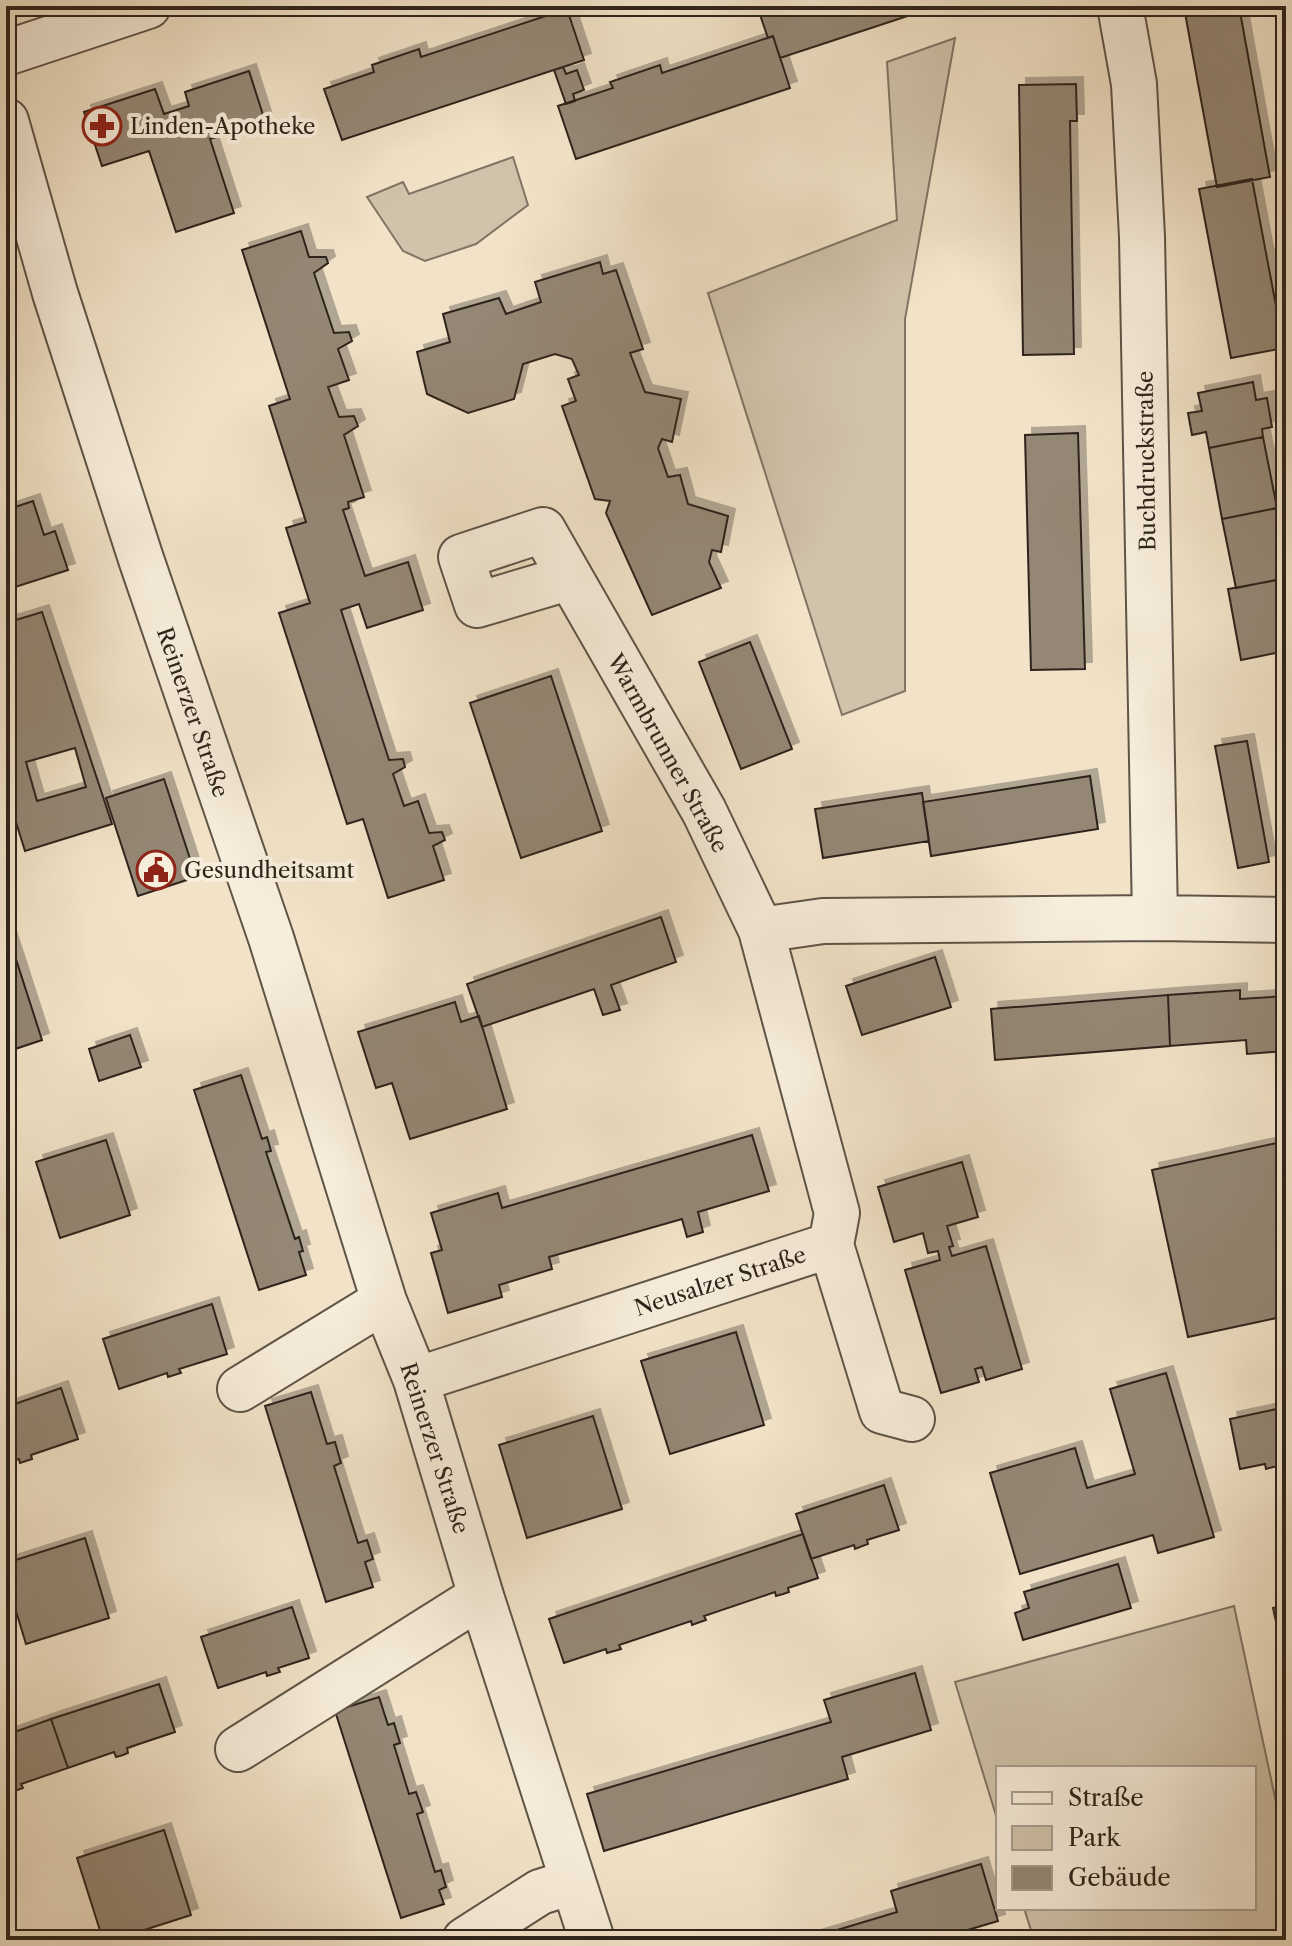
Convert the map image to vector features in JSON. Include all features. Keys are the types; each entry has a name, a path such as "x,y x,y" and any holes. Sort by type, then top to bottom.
{"street":[{"path":"6,53 148,6"},
{"name":"Buchdruckstraße","path":"1120,6 1134,84 1142,237 1155,918"},
{"name":"Reinerzer Straße","path":"6,121 55,293 141,559 271,938 384,1301 416,1380 481,1596 592,1940"},
{"name":"Warmbrunner Straße","path":"568,578 704,811 761,930 837,1213 831,1245"},
{"path":"761,930 823,921 1286,920"},
{"name":"Neusalzer Straße","path":"416,1380 831,1245 882,1411 912,1419"},
{"path":"240,1389 384,1301"},
{"path":"238,1749 481,1596"},
{"path":"465,1940 540,1892 572,1882"}],"green space":[{"path":"955,38 905,319 905,691 842,715 708,293 897,220 887,62"},
{"path":"513,157 528,205 476,244 425,261 403,251 367,197 403,182 409,194"},
{"path":"1234,1606 1286,1849 1286,1940 1034,1940 1025,1910 1256,1910 1256,1766 996,1766 996,1815 955,1682"}],"building":[{"path":"757,6 938,6 780,58 773,36 768,38"},
{"path":"1239,6 1270,177 1217,187 1185,13"},
{"path":"567,9 584,60 342,140 324,89 374,72 372,65 419,49 421,57"},
{"path":"773,36 790,88 576,159 558,106 613,88 610,82 660,65 662,73"},
{"path":"563,67 566,74 577,70 584,90 573,94 575,101 566,104 554,70"},
{"path":"249,71 265,121 210,139 234,213 176,232 149,151 102,166 84,112 155,89 164,114 189,106 185,92"},
{"path":"1076,84 1077,121 1070,121 1074,354 1023,355 1019,85"},
{"path":"1252,179 1284,348 1231,358 1199,189"},
{"path":"301,231 309,257 326,257 328,263 314,273 334,333 349,332 352,341 338,349 349,380 328,387 339,417 354,416 358,426 344,435 364,497 348,502 349,508 343,510 365,576 408,562 423,610 367,628 359,604 341,610 389,760 403,759 405,767 393,774 404,806 418,801 429,833 442,832 445,840 433,846 444,880 388,898 363,819 347,824 279,613 310,603 286,528 306,522 269,406 290,399 242,250"},
{"path":"600,262 603,274 616,270 643,349 630,353 645,392 681,399 672,442 662,439 658,448 668,477 680,475 688,504 728,516 721,552 712,550 709,562 721,588 652,615 606,513 610,501 595,499 562,406 576,401 568,379 579,375 572,359 555,354 523,364 514,399 468,413 427,394 417,352 450,342 443,314 499,298 506,314 541,302 535,282"},
{"path":"1253,382 1256,400 1267,398 1272,427 1262,429 1263,437 1209,448 1206,432 1192,435 1188,413 1202,411 1198,393"},
{"path":"1078,433 1085,669 1031,670 1025,435"},
{"path":"1263,437 1277,508 1222,519 1209,448"},
{"path":"33,501 44,535 55,531 68,570 6,590 6,510"},
{"path":"1277,508 1286,556 1286,578 1236,588 1222,519"},
{"path":"1283,579 1286,651 1241,660 1228,589"},
{"path":"42,612 112,824 25,851 6,790 6,623","holes":["75,748 86,787 37,801 26,762"]},
{"path":"750,642 792,749 741,769 699,662"},
{"path":"551,676 602,831 521,858 470,703"},
{"path":"1247,741 1269,862 1238,868 1215,746"},
{"path":"1090,776 1098,829 931,856 923,802"},
{"path":"164,779 196,877 138,896 106,798"},
{"path":"922,793 929,841 823,858 815,809"},
{"path":"661,917 676,962 611,985 620,1010 603,1015 594,989 482,1027 467,984"},
{"path":"6,928 42,1040 6,1052"},
{"path":"935,957 951,1007 862,1035 846,986"},
{"path":"1240,990 1240,999 1286,996 1286,1051 1247,1054 1246,1040 1170,1046 1168,995"},
{"path":"1168,995 1170,1046 995,1060 991,1009"},
{"path":"455,1002 461,1022 479,1016 507,1109 410,1139 392,1083 376,1088 358,1032"},
{"path":"130,1035 141,1067 99,1081 89,1049"},
{"path":"241,1075 262,1139 267,1137 271,1151 266,1152 295,1239 299,1237 303,1251 299,1252 306,1275 259,1290 194,1090"},
{"path":"752,1135 769,1191 698,1212 703,1232 687,1237 682,1219 549,1257 552,1269 499,1285 502,1297 448,1313 431,1253 442,1250 431,1213 498,1193 502,1208"},
{"path":"106,1140 130,1215 60,1238 36,1162"},
{"path":"1286,1141 1286,1316 1188,1337 1152,1170"},
{"path":"962,1162 978,1217 947,1226 953,1246 949,1247 952,1256 986,1246 1022,1369 986,1380 982,1367 975,1369 979,1382 941,1393 905,1270 940,1260 938,1251 928,1253 923,1233 894,1242 878,1187"},
{"path":"212,1304 227,1354 179,1369 181,1373 168,1377 167,1373 119,1389 103,1339"},
{"path":"736,1332 764,1425 670,1454 641,1361"},
{"path":"1166,1373 1214,1537 1158,1553 1153,1535 1020,1574 990,1473 1075,1448 1087,1488 1135,1474 1110,1389"},
{"path":"61,1388 78,1439 31,1455 32,1459 20,1463 19,1459 6,1463 6,1407"},
{"path":"311,1392 327,1444 335,1442 341,1463 334,1466 358,1543 367,1540 373,1559 365,1562 373,1587 326,1602 265,1406"},
{"path":"1286,1407 1286,1459 1279,1461 1280,1466 1266,1469 1265,1464 1240,1469 1230,1419"},
{"path":"593,1416 622,1509 527,1538 499,1445"},
{"path":"884,1485 899,1530 867,1540 868,1544 855,1549 854,1545 811,1559 796,1514"},
{"path":"803,1534 818,1578 788,1588 789,1592 783,1594 776,1596 775,1592 704,1616 706,1620 692,1625 691,1621 619,1645 621,1649 607,1653 606,1649 564,1663 549,1619"},
{"path":"85,1538 109,1618 26,1644 6,1578 6,1563"},
{"path":"1118,1564 1131,1608 1023,1640 1015,1613 1029,1608 1024,1592"},
{"path":"1286,1605 1286,1667 1273,1608"},
{"path":"292,1607 309,1658 278,1668 280,1672 267,1676 266,1672 218,1688 201,1637"},
{"path":"915,1673 931,1730 842,1757 848,1779 604,1851 587,1794 831,1722 824,1700"},
{"path":"159,1684 175,1732 127,1748 128,1753 123,1755 116,1757 114,1752 68,1768 51,1719"},
{"path":"379,1697 388,1725 394,1723 400,1743 394,1745 409,1794 416,1792 423,1812 417,1814 435,1872 441,1870 446,1887 439,1890 444,1904 401,1918 335,1711"},
{"path":"51,1719 68,1768 21,1784 23,1788 9,1793 6,1789 6,1735"},
{"path":"164,1830 191,1915 113,1940 103,1940 77,1858"},
{"path":"981,1864 998,1921 934,1940 804,1940 897,1912 891,1891"}],"place":[{"name":"Linden-Apotheke","path":"102,126"},
{"name":"Gesundheitsamt","path":"156,870"}]}
